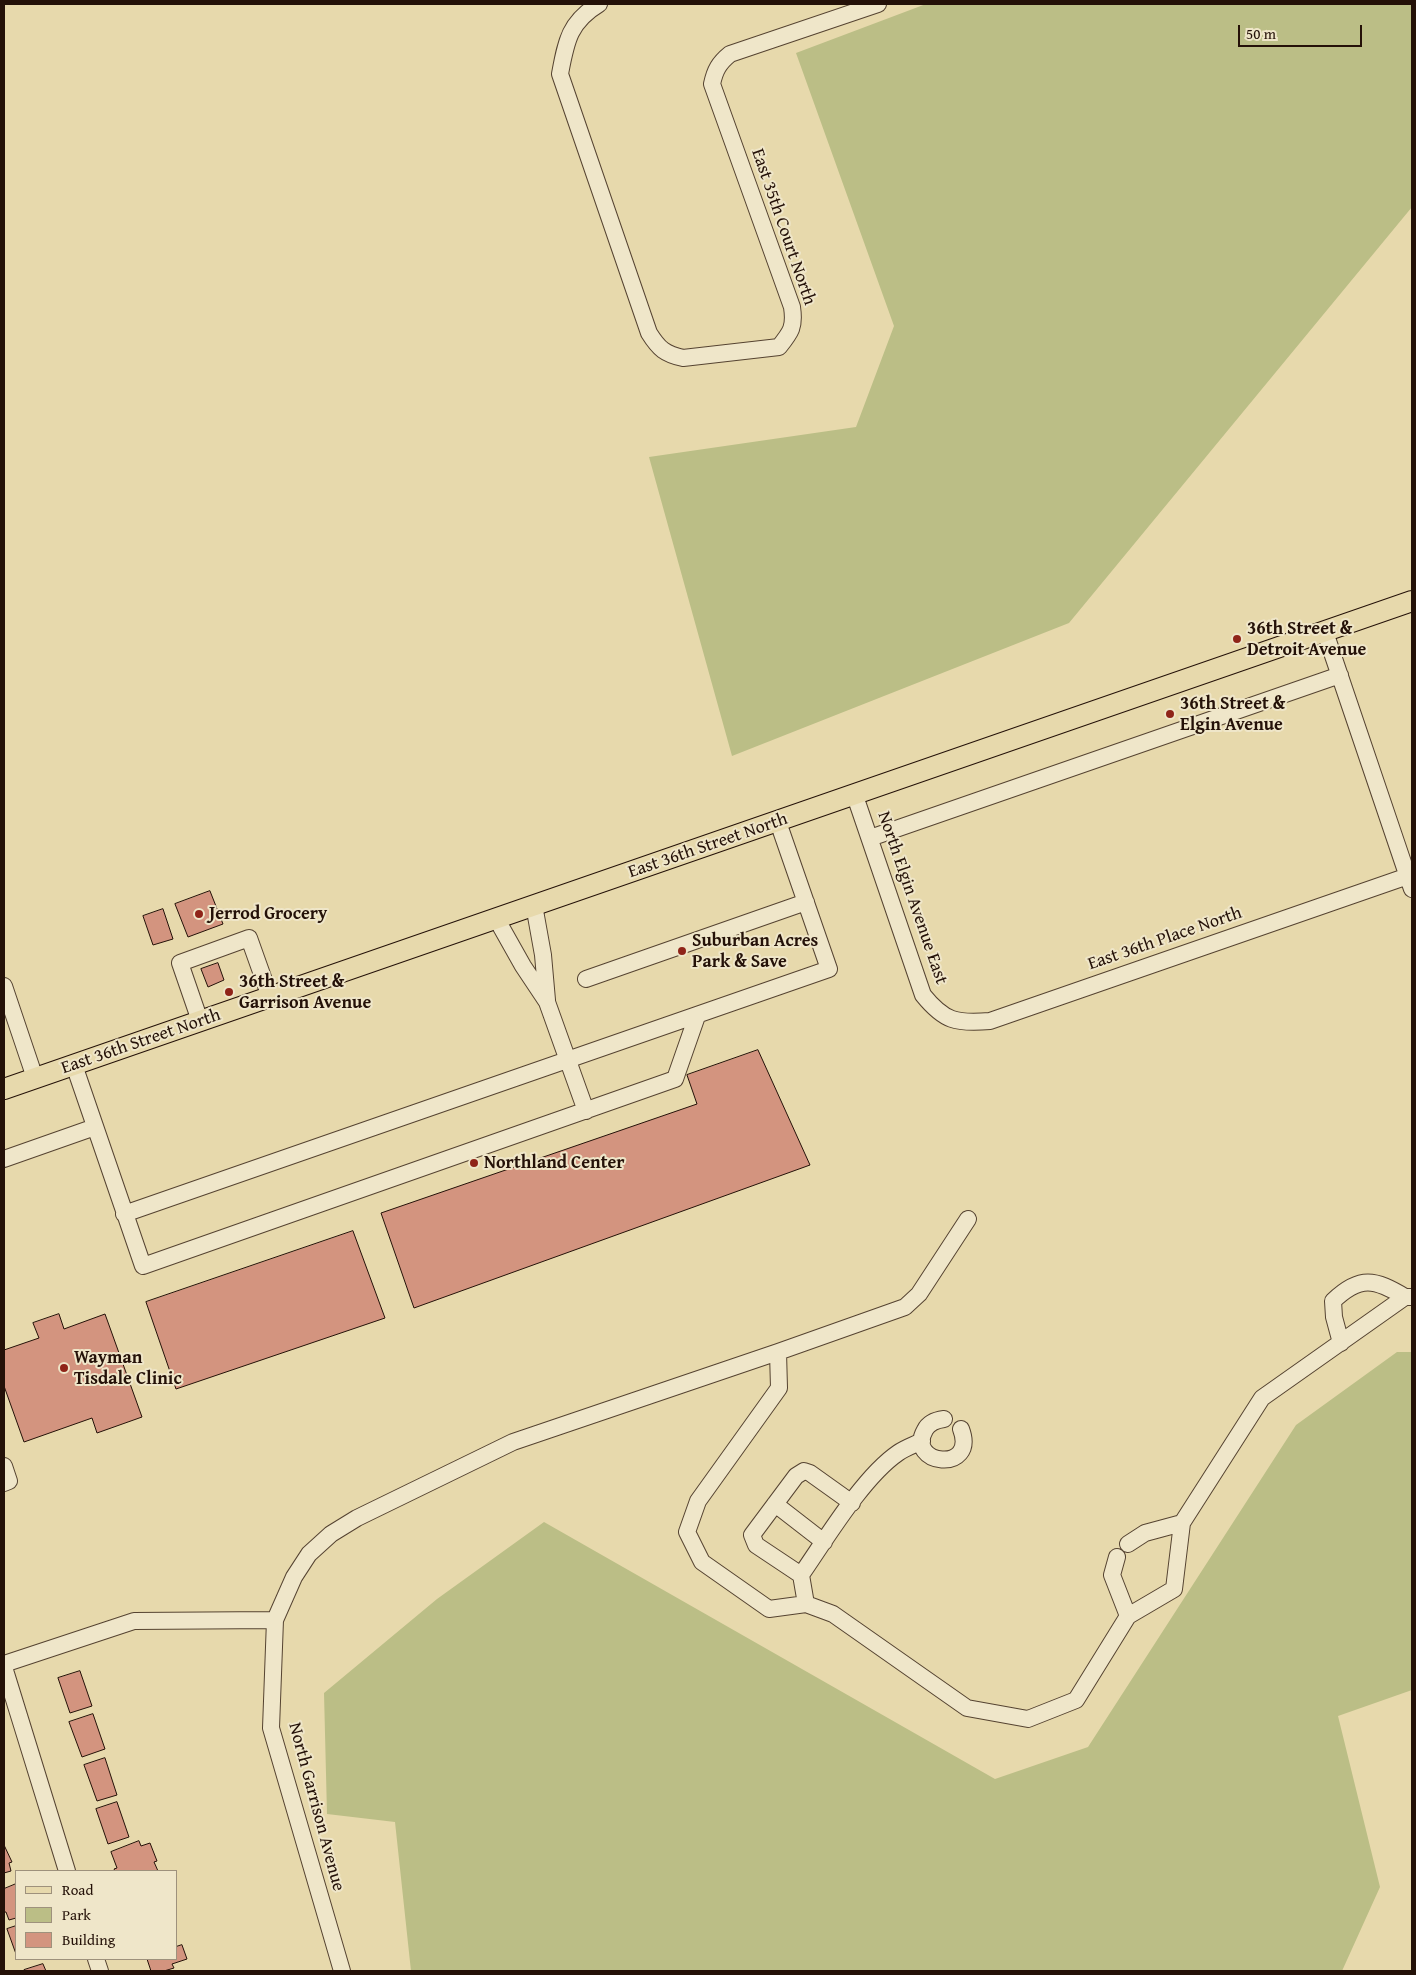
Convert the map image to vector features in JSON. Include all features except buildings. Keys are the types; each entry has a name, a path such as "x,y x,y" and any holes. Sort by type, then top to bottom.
{"main road":[{"name":"East 36th Street North","path":"4,1089 496,918 855,796 1412,601"}],"street":[{"name":"East 35th Court North","path":"599,4 584,13 573,27 564,50 560,74 649,333 657,346 669,355 683,358 779,346 790,332 794,321 792,307 712,84 715,71 720,62 730,54 878,4"},
{"path":"1325,632 1410,882"},
{"path":"870,838 1340,675"},
{"name":"North Elgin Avenue East","path":"855,796 922,994 935,1010"},
{"path":"124,1214 829,969 778,822"},
{"name":"East 36th Place North","path":"935,1010 951,1020 968,1023 990,1021 1410,882"},
{"path":"586,979 806,902"},
{"path":"534,905 543,955 548,1002 586,1111"},
{"path":"496,918 523,966 548,1002"},
{"path":"200,1021 180,964 249,938 270,997"},
{"path":"4,986 35,1078"},
{"path":"74,1065 143,1266 675,1079 697,1016"},
{"path":"4,1159 95,1127"},
{"path":"67,1870 4,1666 134,1621 275,1620 294,1577 309,1554 331,1534 357,1518 513,1442 905,1307 919,1294 968,1219"},
{"path":"1341,1343 1334,1317 1334,1301 1347,1288 1363,1282 1386,1286 1409,1297"},
{"path":"778,1352 779,1388 698,1501 687,1532 702,1562 769,1608 806,1604 833,1614 968,1708 1028,1719 1076,1700 1128,1616 1174,1590 1182,1523 1262,1398 1409,1297"},
{"path":"944,1419 931,1423 923,1434 922,1441 927,1454 932,1458 946,1461 958,1455 964,1442 961,1429"},
{"path":"806,1604 801,1575 852,1502 878,1471 898,1453 922,1441"},
{"path":"4,1466 9,1481 4,1483"},
{"path":"801,1575 756,1545 752,1535 796,1476 804,1472 810,1473 852,1502"},
{"path":"775,1504 824,1542"},
{"path":"1128,1544 1145,1533 1182,1523"},
{"path":"1117,1557 1112,1575 1128,1616"},
{"name":"North Garrison Avenue","path":"275,1620 271,1728 342,1971"}],"green space":[{"path":"926,4 1412,4 1412,207 1069,623 732,756 649,457 856,427 894,326 796,53"},
{"path":"1397,1352 1412,1352 1412,1690 1338,1716 1380,1887 1342,1971 411,1971 395,1822 327,1814 324,1693 437,1599 544,1522 995,1779 1088,1747 1296,1425"}],"place":[{"name":"36th Street & Detroit Avenue","path":"1237,639"},
{"name":"36th Street & Elgin Avenue","path":"1170,714"},
{"name":"Jerrod Grocery","path":"199,914"},
{"name":"Suburban Acres Park & Save","path":"682,951"},
{"name":"36th Street & Garrison Avenue","path":"229,992"},
{"name":"Northland Center","path":"474,1163"},
{"name":"Wayman Tisdale Clinic","path":"64,1368"}]}
